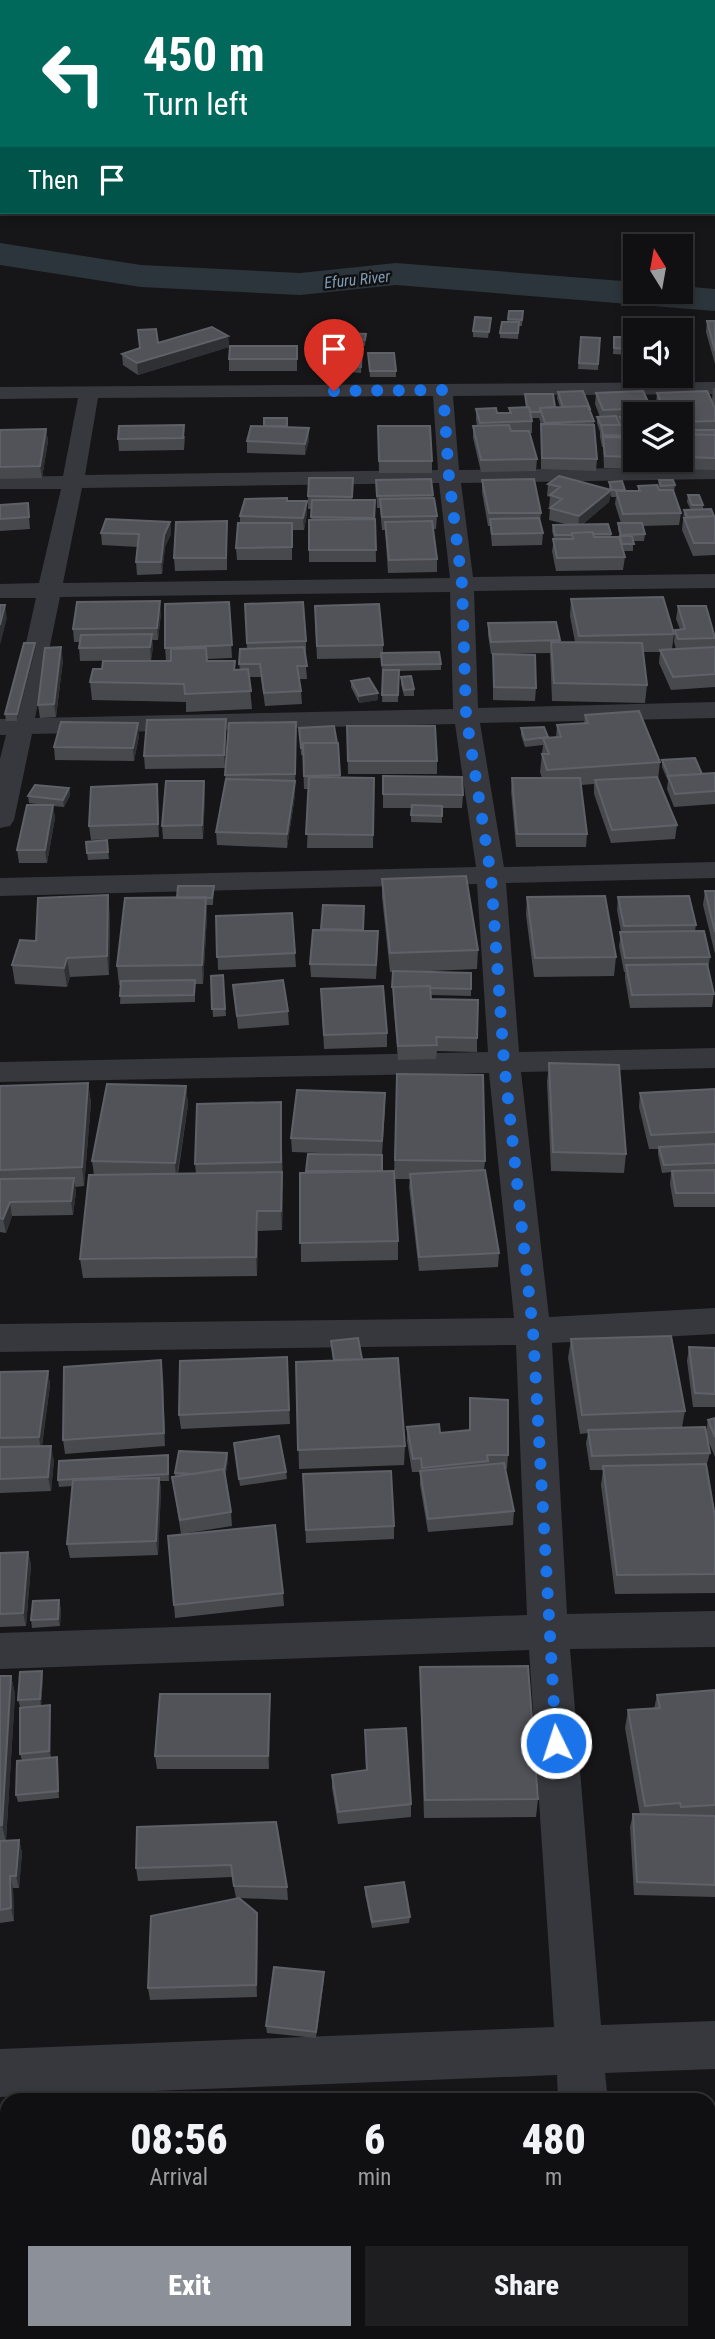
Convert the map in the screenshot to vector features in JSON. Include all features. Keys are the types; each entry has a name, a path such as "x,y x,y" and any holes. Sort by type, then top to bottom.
{"street":[{"path":"0,393 715,388"},
{"path":"443,390 449,477 462,584 466,715 491,876 504,1062 533,1331 548,1632 582,2093"},
{"path":"0,820 11,726 49,590 89,393"},
{"path":"0,483 715,473"},
{"path":"0,591 715,581"},
{"path":"11,726 715,710"},
{"path":"0,887 715,870"},
{"path":"0,1072 715,1058"},
{"path":"0,1338 533,1331 715,1321"},
{"path":"0,1651 548,1632 715,1629"},
{"path":"0,2073 715,2045"}],"building":[{"path":"509,311 523,311 522,320 508,319"},
{"path":"475,317 491,318 489,332 473,331"},
{"path":"707,321 715,321 715,351"},
{"path":"502,322 519,322 518,333 500,333"},
{"path":"212,327 228,336 137,363 122,354 140,348 138,330 156,329 158,343"},
{"path":"319,332 366,334 365,340 317,338"},
{"path":"581,337 600,338 598,364 579,363"},
{"path":"614,337 623,337 623,349 614,348"},
{"path":"351,344 362,344 361,367 351,366"},
{"path":"230,346 297,346 297,359 229,359"},
{"path":"368,353 394,353 396,371 370,371"},
{"path":"583,391 590,409 588,406 563,407 558,392"},
{"path":"643,391 648,402 623,402 623,409 603,410 596,393"},
{"path":"707,391 715,408 715,421 693,422 693,402 661,402 657,393"},
{"path":"525,394 553,394 555,407 530,412"},
{"path":"588,406 594,421 545,423 540,408"},
{"path":"529,407 532,421 480,423 476,409 496,408 497,413 511,413 509,408"},
{"path":"616,416 620,425 601,425 597,417"},
{"path":"264,418 287,418 287,426 264,426"},
{"path":"541,424 594,425 597,459 542,458"},
{"path":"184,425 183,438 118,439 119,426"},
{"path":"509,425 511,431 529,431 537,459 481,460 473,426"},
{"path":"601,425 623,425 623,436 603,435"},
{"path":"251,426 309,428 305,444 247,441"},
{"path":"378,426 430,426 432,461 379,461"},
{"path":"46,429 40,466 0,467 0,430"},
{"path":"693,430 715,430 715,435 693,434"},
{"path":"693,434 715,435 715,458 693,457"},
{"path":"603,437 623,438 623,457 605,456"},
{"path":"559,476 611,490 579,516 550,508 562,499 550,495 560,487 548,484"},
{"path":"309,478 353,478 352,497 308,496"},
{"path":"431,479 433,495 377,496 376,480"},
{"path":"534,479 541,513 489,513 482,480"},
{"path":"659,480 673,480 675,485 661,486"},
{"path":"622,481 625,490 612,490 609,482"},
{"path":"657,485 659,490 673,490 681,513 623,514 616,491 640,491 638,486"},
{"path":"688,495 699,495 703,505 692,505"},
{"path":"287,498 287,501 307,501 303,518 240,516 245,499"},
{"path":"434,498 437,516 382,517 380,499"},
{"path":"312,500 375,500 374,518 311,517"},
{"path":"28,503 29,517 0,519 0,505"},
{"path":"711,509 714,516 687,517 684,510"},
{"path":"715,516 715,543 694,543 684,518"},
{"path":"539,518 543,533 492,534 490,519"},
{"path":"106,519 170,522 164,535 161,562 136,562 139,534 101,533"},
{"path":"375,519 376,550 309,550 309,520"},
{"path":"227,521 226,558 174,558 176,522"},
{"path":"432,521 437,559 389,560 385,522"},
{"path":"238,523 292,523 292,547 236,548"},
{"path":"618,523 642,523 645,534 621,535"},
{"path":"608,524 611,534 593,532 555,535 553,525"},
{"path":"593,532 594,537 619,537 625,557 557,558 553,539 573,539 572,533"},
{"path":"620,536 632,536 634,544 622,544"},
{"path":"663,597 674,634 579,636 571,599"},
{"path":"160,601 157,628 73,629 77,602"},
{"path":"229,602 232,645 165,648 165,604"},
{"path":"303,602 306,641 247,643 245,604"},
{"path":"379,604 383,645 317,646 315,606"},
{"path":"0,605 5,605 0,625"},
{"path":"678,606 706,606 715,638 678,639 675,630 685,629"},
{"path":"556,622 560,640 491,642 488,623"},
{"path":"152,634 150,647 79,648 81,635"},
{"path":"551,642 642,643 647,685 554,683"},
{"path":"24,643 35,643 17,714 5,714"},
{"path":"61,647 54,704 38,705 45,648"},
{"path":"304,647 307,666 297,666 301,691 264,693 260,664 239,664 240,649"},
{"path":"715,647 715,674 673,677 660,650"},
{"path":"206,648 207,661 235,661 234,670 248,669 251,691 185,694 184,684 90,682 93,669 102,669 103,661 171,661 171,649"},
{"path":"439,652 441,664 382,665 381,653"},
{"path":"493,654 535,655 536,688 494,687"},
{"path":"383,670 399,670 398,695 382,695"},
{"path":"411,676 414,689 404,690 401,677"},
{"path":"369,678 378,693 359,696 351,681"},
{"path":"639,711 660,762 547,770 542,754 549,754 543,738 561,737 557,725 588,723 585,715"},
{"path":"226,719 224,755 144,756 147,720"},
{"path":"61,722 138,723 133,748 54,747"},
{"path":"296,722 295,774 225,775 229,723"},
{"path":"334,726 337,743 303,743 301,748 299,728"},
{"path":"347,726 435,726 437,761 348,761"},
{"path":"544,727 548,737 525,740 521,728"},
{"path":"303,743 338,743 340,775 304,776"},
{"path":"695,758 702,774 669,776 662,760"},
{"path":"715,773 715,791 675,794 668,776"},
{"path":"383,776 462,777 463,795 383,794"},
{"path":"309,777 374,778 373,835 306,834"},
{"path":"657,777 677,825 612,830 595,780"},
{"path":"512,778 580,778 587,834 517,834"},
{"path":"226,779 295,781 287,834 216,832"},
{"path":"166,781 204,781 202,825 162,826"},
{"path":"157,784 158,824 89,826 91,787"},
{"path":"35,785 69,788 63,800 28,796"},
{"path":"27,805 53,805 45,850 17,850"},
{"path":"412,805 442,806 442,816 411,815"},
{"path":"107,840 108,852 87,853 86,842"},
{"path":"466,876 478,950 390,953 382,879"},
{"path":"178,886 214,886 212,898 177,898"},
{"path":"705,891 715,891 715,932"},
{"path":"108,895 107,956 67,958 64,968 12,965 20,940 36,941 38,898"},
{"path":"605,896 616,957 535,958 527,897"},
{"path":"689,896 696,925 624,926 618,897"},
{"path":"206,897 202,965 117,966 125,898"},
{"path":"323,905 364,906 363,930 321,929"},
{"path":"292,913 295,953 217,957 216,916"},
{"path":"313,930 378,931 376,965 310,964"},
{"path":"704,931 710,957 625,958 620,932"},
{"path":"707,964 714,994 632,995 626,965"},
{"path":"393,971 471,973 471,989 392,987"},
{"path":"223,975 225,1009 212,1009 211,976"},
{"path":"195,980 194,995 120,996 121,981"},
{"path":"283,980 288,1011 237,1016 233,985"},
{"path":"383,986 387,1033 324,1035 321,989"},
{"path":"430,986 431,999 478,1000 477,1038 436,1037 437,1045 398,1046 393,987"},
{"path":"549,1063 619,1065 626,1154 553,1152"},
{"path":"397,1074 483,1075 485,1161 395,1160"},
{"path":"88,1083 82,1167 0,1170 0,1086"},
{"path":"107,1084 186,1086 175,1163 92,1161"},
{"path":"715,1089 715,1132 651,1135 640,1093"},
{"path":"297,1090 385,1093 382,1141 291,1138"},
{"path":"281,1102 281,1162 195,1164 197,1104"},
{"path":"715,1144 715,1163 664,1165 659,1147"},
{"path":"308,1154 382,1155 382,1171 306,1171"},
{"path":"485,1170 499,1253 419,1257 410,1174"},
{"path":"715,1170 715,1193 676,1193 672,1171"},
{"path":"394,1171 398,1241 300,1243 300,1173"},
{"path":"282,1172 281,1211 257,1211 256,1257 80,1259 89,1175"},
{"path":"74,1178 71,1201 10,1202 3,1219 0,1218 0,1179"},
{"path":"671,1336 685,1411 582,1415 571,1339"},
{"path":"358,1338 362,1359 334,1360 331,1341"},
{"path":"689,1347 715,1348 715,1394 695,1393"},
{"path":"287,1357 289,1410 179,1415 180,1361"},
{"path":"398,1358 405,1446 298,1450 296,1362"},
{"path":"161,1360 164,1433 63,1440 64,1367"},
{"path":"48,1371 39,1437 0,1438 0,1372"},
{"path":"470,1398 508,1400 508,1455 487,1455 488,1461 422,1468 421,1458 413,1459 407,1427 439,1424 440,1433 470,1430"},
{"path":"715,1418 715,1437 708,1420"},
{"path":"705,1427 710,1453 592,1456 588,1430"},
{"path":"279,1436 286,1472 239,1479 234,1443"},
{"path":"51,1446 48,1477 0,1479 0,1447"},
{"path":"179,1451 227,1453 224,1473 224,1469 194,1474 175,1473"},
{"path":"168,1455 168,1474 58,1480 59,1461"},
{"path":"504,1463 514,1511 428,1519 420,1471"},
{"path":"706,1464 715,1517 715,1574 617,1575 603,1466"},
{"path":"224,1469 231,1512 180,1520 172,1477"},
{"path":"391,1471 394,1526 306,1530 303,1474"},
{"path":"159,1478 156,1541 67,1544 73,1480"},
{"path":"275,1525 283,1593 174,1605 168,1536"},
{"path":"28,1552 23,1613 0,1614 0,1553"},
{"path":"59,1600 58,1619 31,1620 33,1601"},
{"path":"528,1666 538,1799 425,1800 420,1667"},
{"path":"42,1671 40,1699 18,1700 20,1672"},
{"path":"0,1676 11,1676 2,1825 0,1825"},
{"path":"715,1690 715,1805 681,1807 680,1803 645,1806 628,1710 660,1708 657,1695"},
{"path":"160,1694 270,1694 268,1756 155,1756"},
{"path":"50,1705 49,1751 20,1754 20,1708"},
{"path":"406,1728 411,1804 338,1812 332,1775 367,1770 365,1730"},
{"path":"57,1757 58,1791 16,1795 17,1761"},
{"path":"633,1814 715,1816 715,1885 637,1882"},
{"path":"276,1822 287,1887 234,1886 231,1865 136,1868 137,1827"},
{"path":"19,1840 16,1876 10,1876 11,1908 0,1910 0,1841"},
{"path":"404,1882 410,1917 372,1922 365,1887"},
{"path":"239,1898 257,1913 256,1985 148,1988 151,1916"},
{"path":"274,1967 324,1972 316,2032 266,2026"}],"waterway":[{"name":"Efuru River","path":"0,254 141,276 300,284 396,274 715,300"}],"route":[{"path":"334,391 443,390 449,477 462,584 466,715 491,876 504,1062 533,1331 556,1743"}]}
